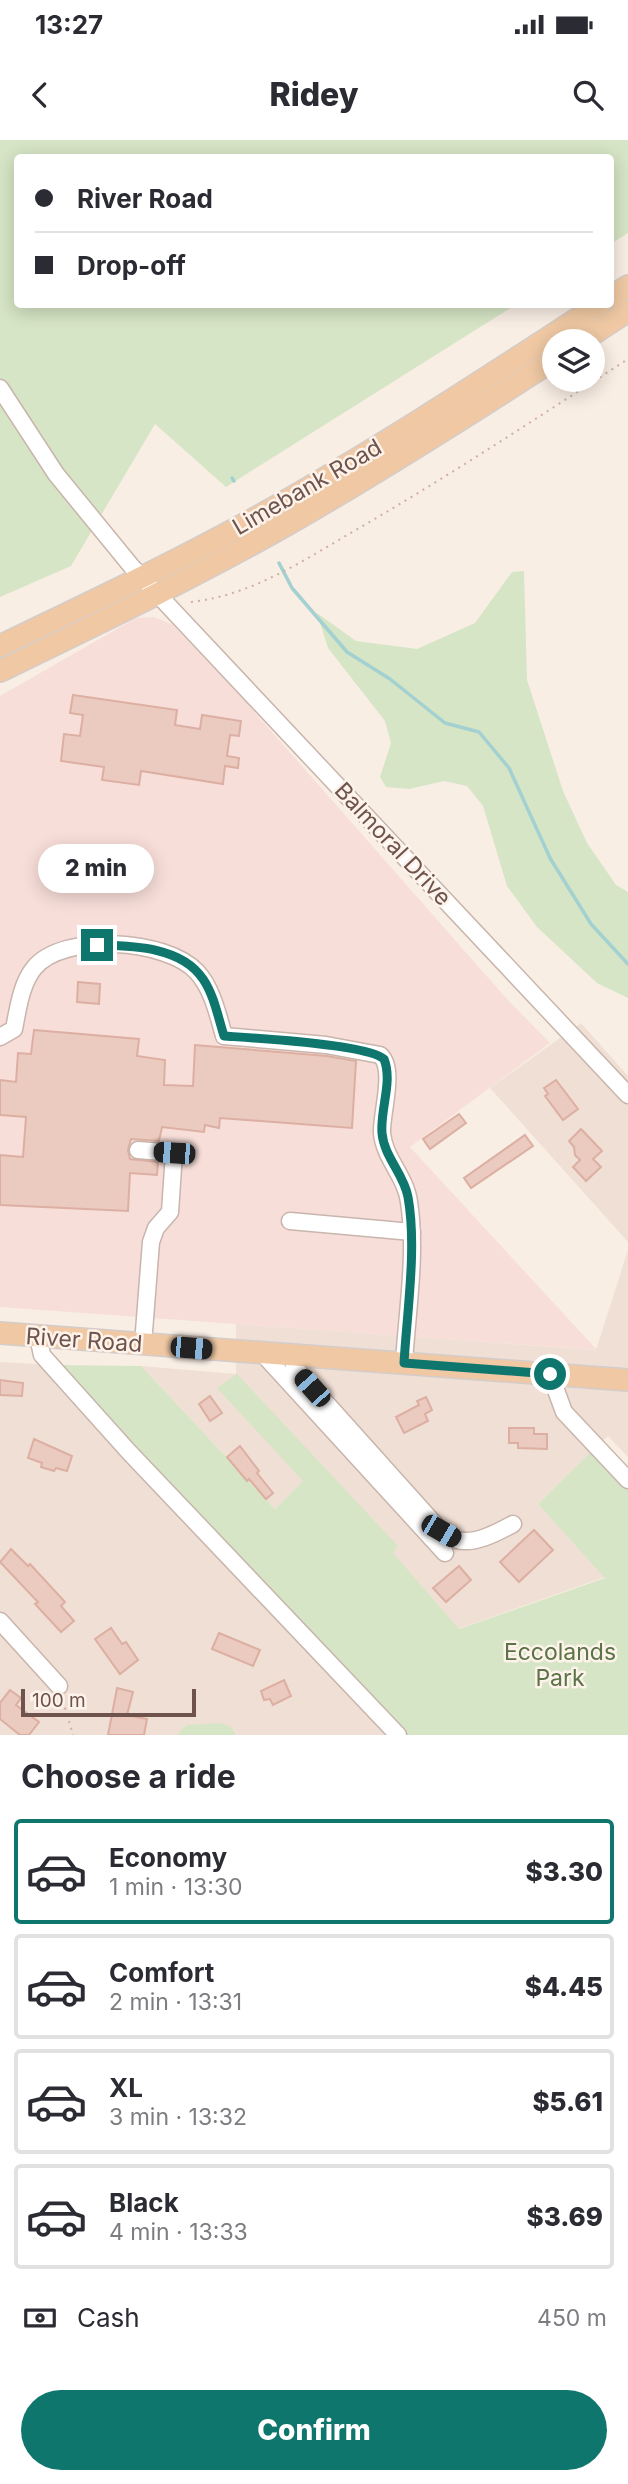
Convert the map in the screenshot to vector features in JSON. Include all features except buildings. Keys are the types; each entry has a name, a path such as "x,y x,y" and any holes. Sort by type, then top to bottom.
{"main road":[{"name":"Limebank Road","path":"0,646 142,578 262,514 356,460 594,308"},
{"path":"600,329 628,311"},
{"name":"Limebank Road","path":"0,671 158,594 288,524 386,466 542,367"},
{"name":"River Road","path":"0,1334 628,1380"}],"street":[{"name":"Balmoral Drive","path":"0,388 56,474 142,578 628,1095"},
{"path":"0,1037 14,1029 25,985 32,970 45,958 61,950 97,945 134,946 159,951 195,969 204,980 224,1036 326,1045 369,1052 384,1059 388,1074 382,1121 383,1141 407,1191 412,1232 404,1363"},
{"path":"138,1150 174,1153 170,1212 156,1228 150,1241 143,1345"},
{"path":"290,1221 412,1232"},
{"path":"38,1337 42,1355 129,1452 398,1735"},
{"path":"263,1354 445,1553"},
{"path":"295,1356 294,1367 441,1531 457,1540 474,1539 496,1533 513,1524"},
{"path":"550,1374 564,1412 628,1480"},
{"path":"0,1621 59,1686"}],"path":[{"path":"191,602 228,596 278,574 423,490 628,359"},
{"path":"59,1686 74,1735"}],"shaded area":[{"path":"154,617 173,625 242,698 506,998 550,1043 410,1147 597,1350 0,1307 0,696 136,618"},
{"path":"581,1023 628,1076 628,1242 490,1088"},
{"path":"628,1250 628,1457 608,1436 538,1504 605,1577 441,1635 303,1481 275,1509 141,1366 236,1374 236,1324 596,1350"},
{"path":"0,1362 55,1365 391,1735 238,1735 231,1727 186,1725 177,1735 0,1735"}],"green space":[{"path":"0,140 628,140 628,233 614,242 614,154 14,154 14,308 510,308 226,487 155,424 71,566 0,597"},
{"path":"524,571 527,680 563,791 587,843 616,885 628,892 628,998 597,983 537,927 507,886 483,806 467,786 444,781 409,789 386,787 380,777 391,743 385,721 328,648 317,613 356,641 417,649 475,623 512,572"},
{"name":"Eccolands Park","path":"55,1365 141,1366 275,1509 303,1481 217,1388 237,1374 398,1546 393,1553 459,1629 605,1578 538,1504 592,1451 628,1490 628,1735 391,1735"},
{"path":"220,1723 231,1727 237,1735 177,1735 186,1725"}],"waterway":[{"path":"279,563 292,588 347,652 390,679 445,723 479,732 509,768 550,858 591,924 628,964"}],"route":[{"path":"97,945 134,946 159,951 195,969 204,980 224,1036 326,1045 380,1055 384,1059 388,1074 382,1121 384,1147 407,1191 412,1232 404,1363 550,1374"}]}
